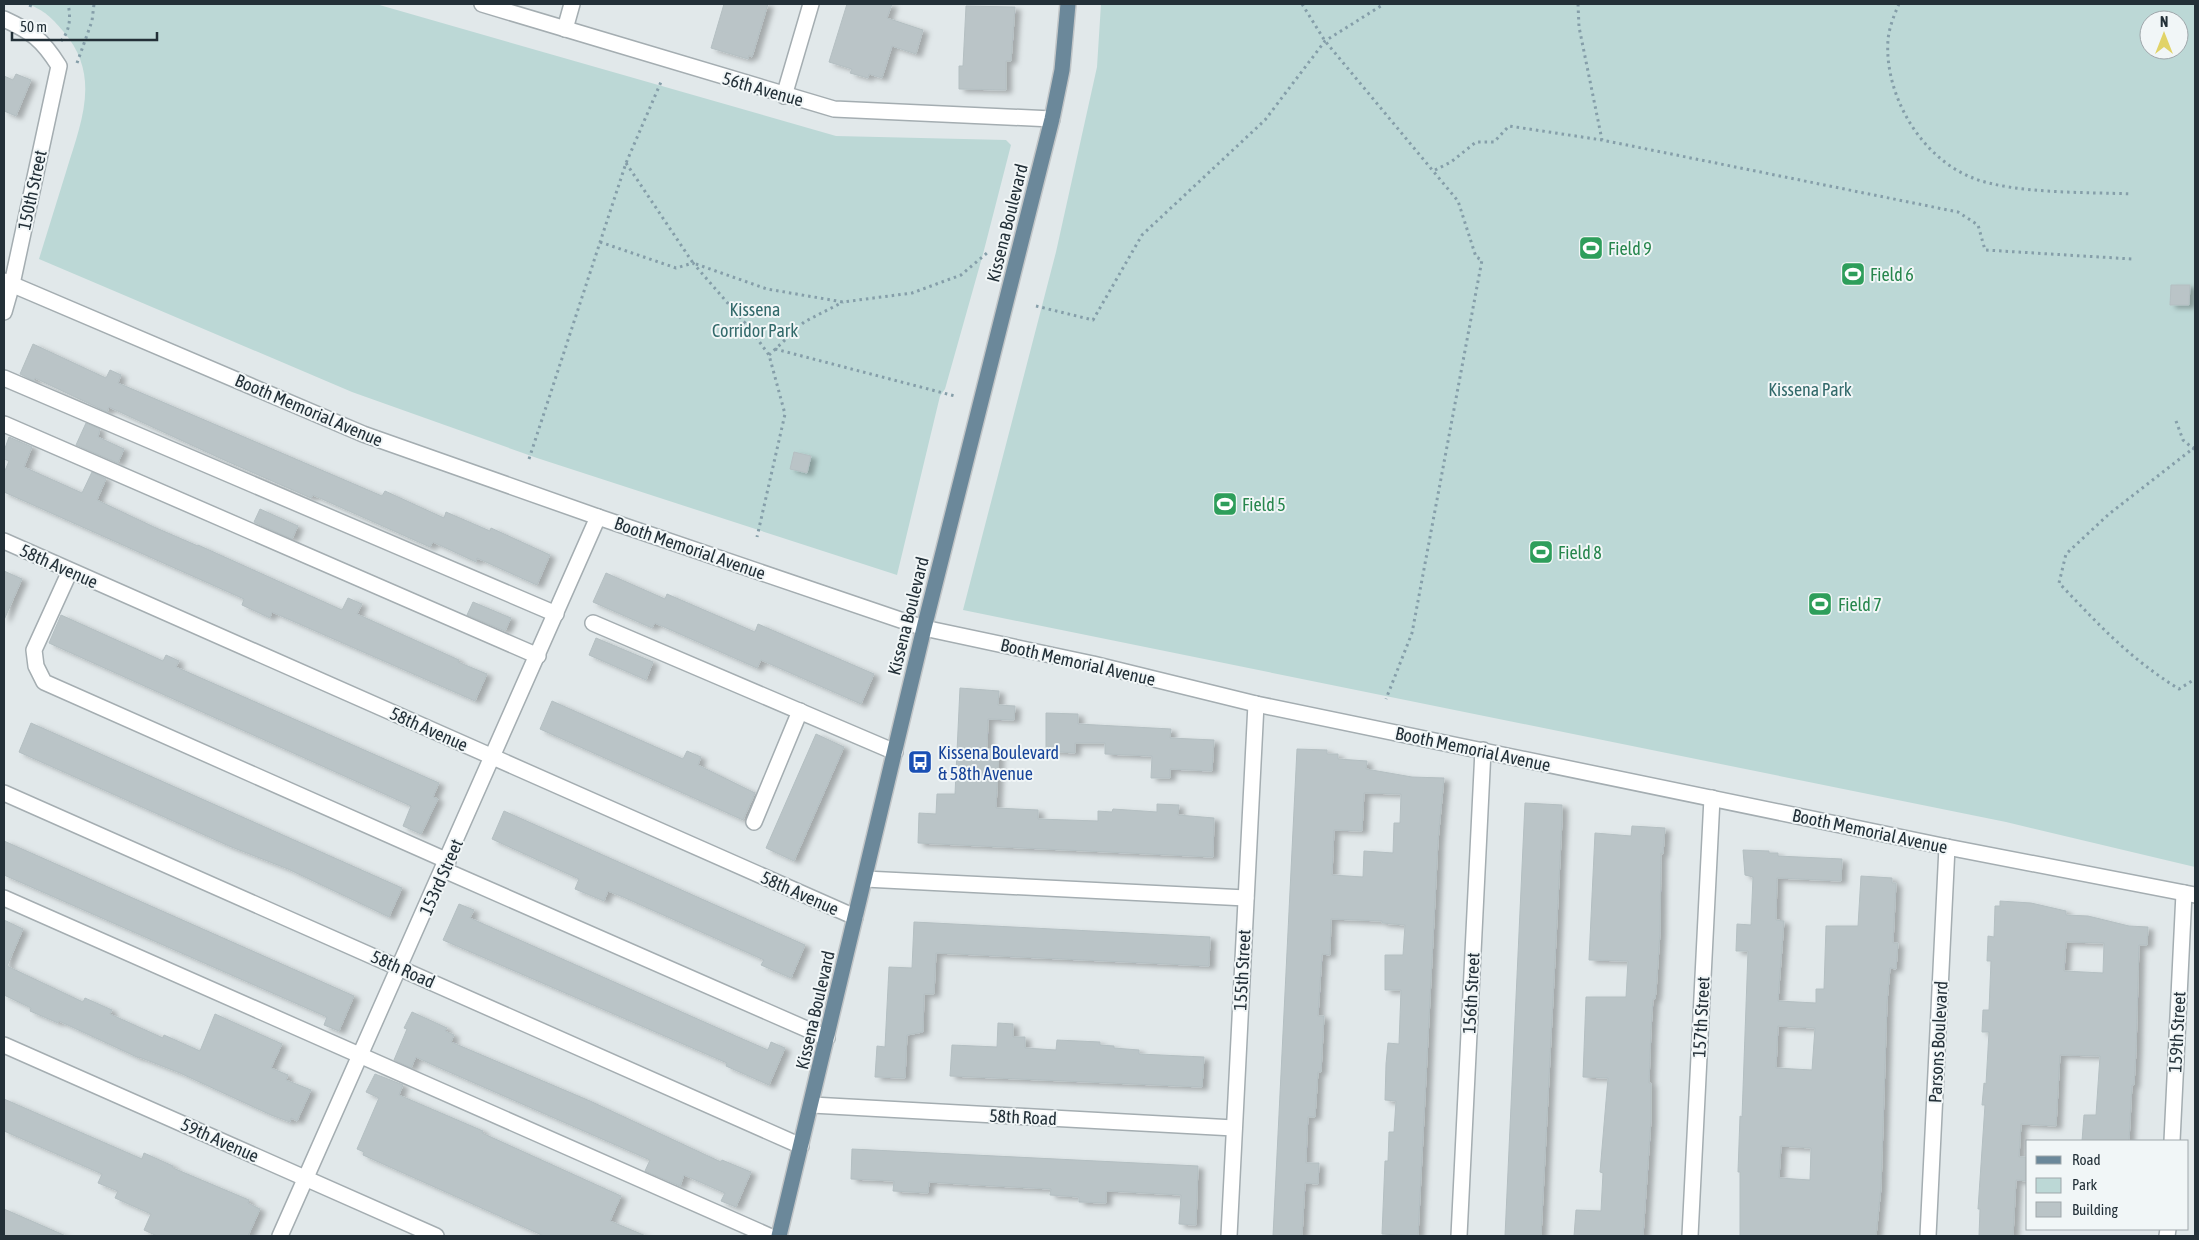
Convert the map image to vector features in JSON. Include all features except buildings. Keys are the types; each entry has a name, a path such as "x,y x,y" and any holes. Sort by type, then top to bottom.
{"main road":[{"name":"Kissena Boulevard","path":"779,1236 828,1038 924,628 1052,119 1062,70 1068,4"}],"street":[{"name":"56th Avenue","path":"482,4 784,96 834,109 1052,119"},
{"path":"565,29 572,4"},
{"path":"784,96 811,4"},
{"path":"4,20 32,32 51,53"},
{"name":"150th Street","path":"4,312 8,282 59,66 51,53"},
{"name":"Booth Memorial Avenue","path":"8,282 363,434 598,518 924,628 1093,664 1256,704 1947,847 2190,894"},
{"path":"4,378 556,614"},
{"path":"4,424 538,656"},
{"name":"153rd Street","path":"280,1236 446,866 598,518"},
{"name":"58th Avenue","path":"4,541 855,917"},
{"path":"70,571 34,650 36,666 44,682 828,1038"},
{"path":"594,623 895,752"},
{"name":"155th Street","path":"1229,1236 1256,704"},
{"path":"754,822 800,712"},
{"name":"156th Street","path":"1459,1236 1483,750"},
{"name":"58th Road","path":"4,793 801,1146"},
{"name":"157th Street","path":"1690,1236 1712,798"},
{"name":"Parsons Boulevard","path":"1928,1236 1947,847"},
{"path":"865,879 1246,898"},
{"name":"159th Street","path":"2172,1140 2190,894"},
{"path":"4,898 769,1236"},
{"name":"59th Avenue","path":"4,1044 436,1236"},
{"name":"58th Road","path":"812,1105 1234,1128"}],"path":[{"path":"51,53 65,36 71,17 68,4"},
{"path":"77,63 92,21 94,4"},
{"path":"1302,4 1325,41 1458,201 1476,258 1482,260 1412,634 1386,699"},
{"path":"1036,306 1093,320 1142,235 1265,120 1325,41 1384,4"},
{"path":"1578,4 1579,27 1602,140"},
{"path":"1899,4 1888,40 1893,82 1897,98 1907,119 1932,150 1972,178 1992,183 2049,190 2132,194"},
{"path":"528,459 626,163 661,82"},
{"path":"1434,170 1451,162 1476,142 1494,142 1510,126 1602,140 1958,212 1978,225 1985,250 2132,259"},
{"path":"626,163 693,263 751,330 769,355 785,414 757,537"},
{"path":"600,242 676,268 693,263 767,289 843,302 912,293 961,275 986,253"},
{"path":"769,355 804,322 843,302"},
{"path":"775,349 955,396"},
{"path":"2176,420 2183,440 2194,448 2109,514 2066,554 2059,583 2111,638 2147,669 2179,689 2195,679"}],"green space":[{"name":"Kissena Corridor Park","path":"28,4 376,4 836,136 1006,140 1011,145 945,389 940,396 897,575 537,458 352,392 39,259 82,117 85,100 85,82 82,65 75,48 63,31 47,15"},
{"name":"Kissena Park","path":"1101,4 2195,4 2195,867 2006,822 963,610 1056,252 1097,67"}],"place":[{"name":"Field 9","path":"1591,248"},
{"name":"Field 6","path":"1853,274"},
{"name":"Field 5","path":"1225,504"},
{"name":"Field 8","path":"1541,552"},
{"name":"Field 7","path":"1820,604"},
{"name":"Kissena Boulevard & 58th Avenue","path":"920,762"}]}
